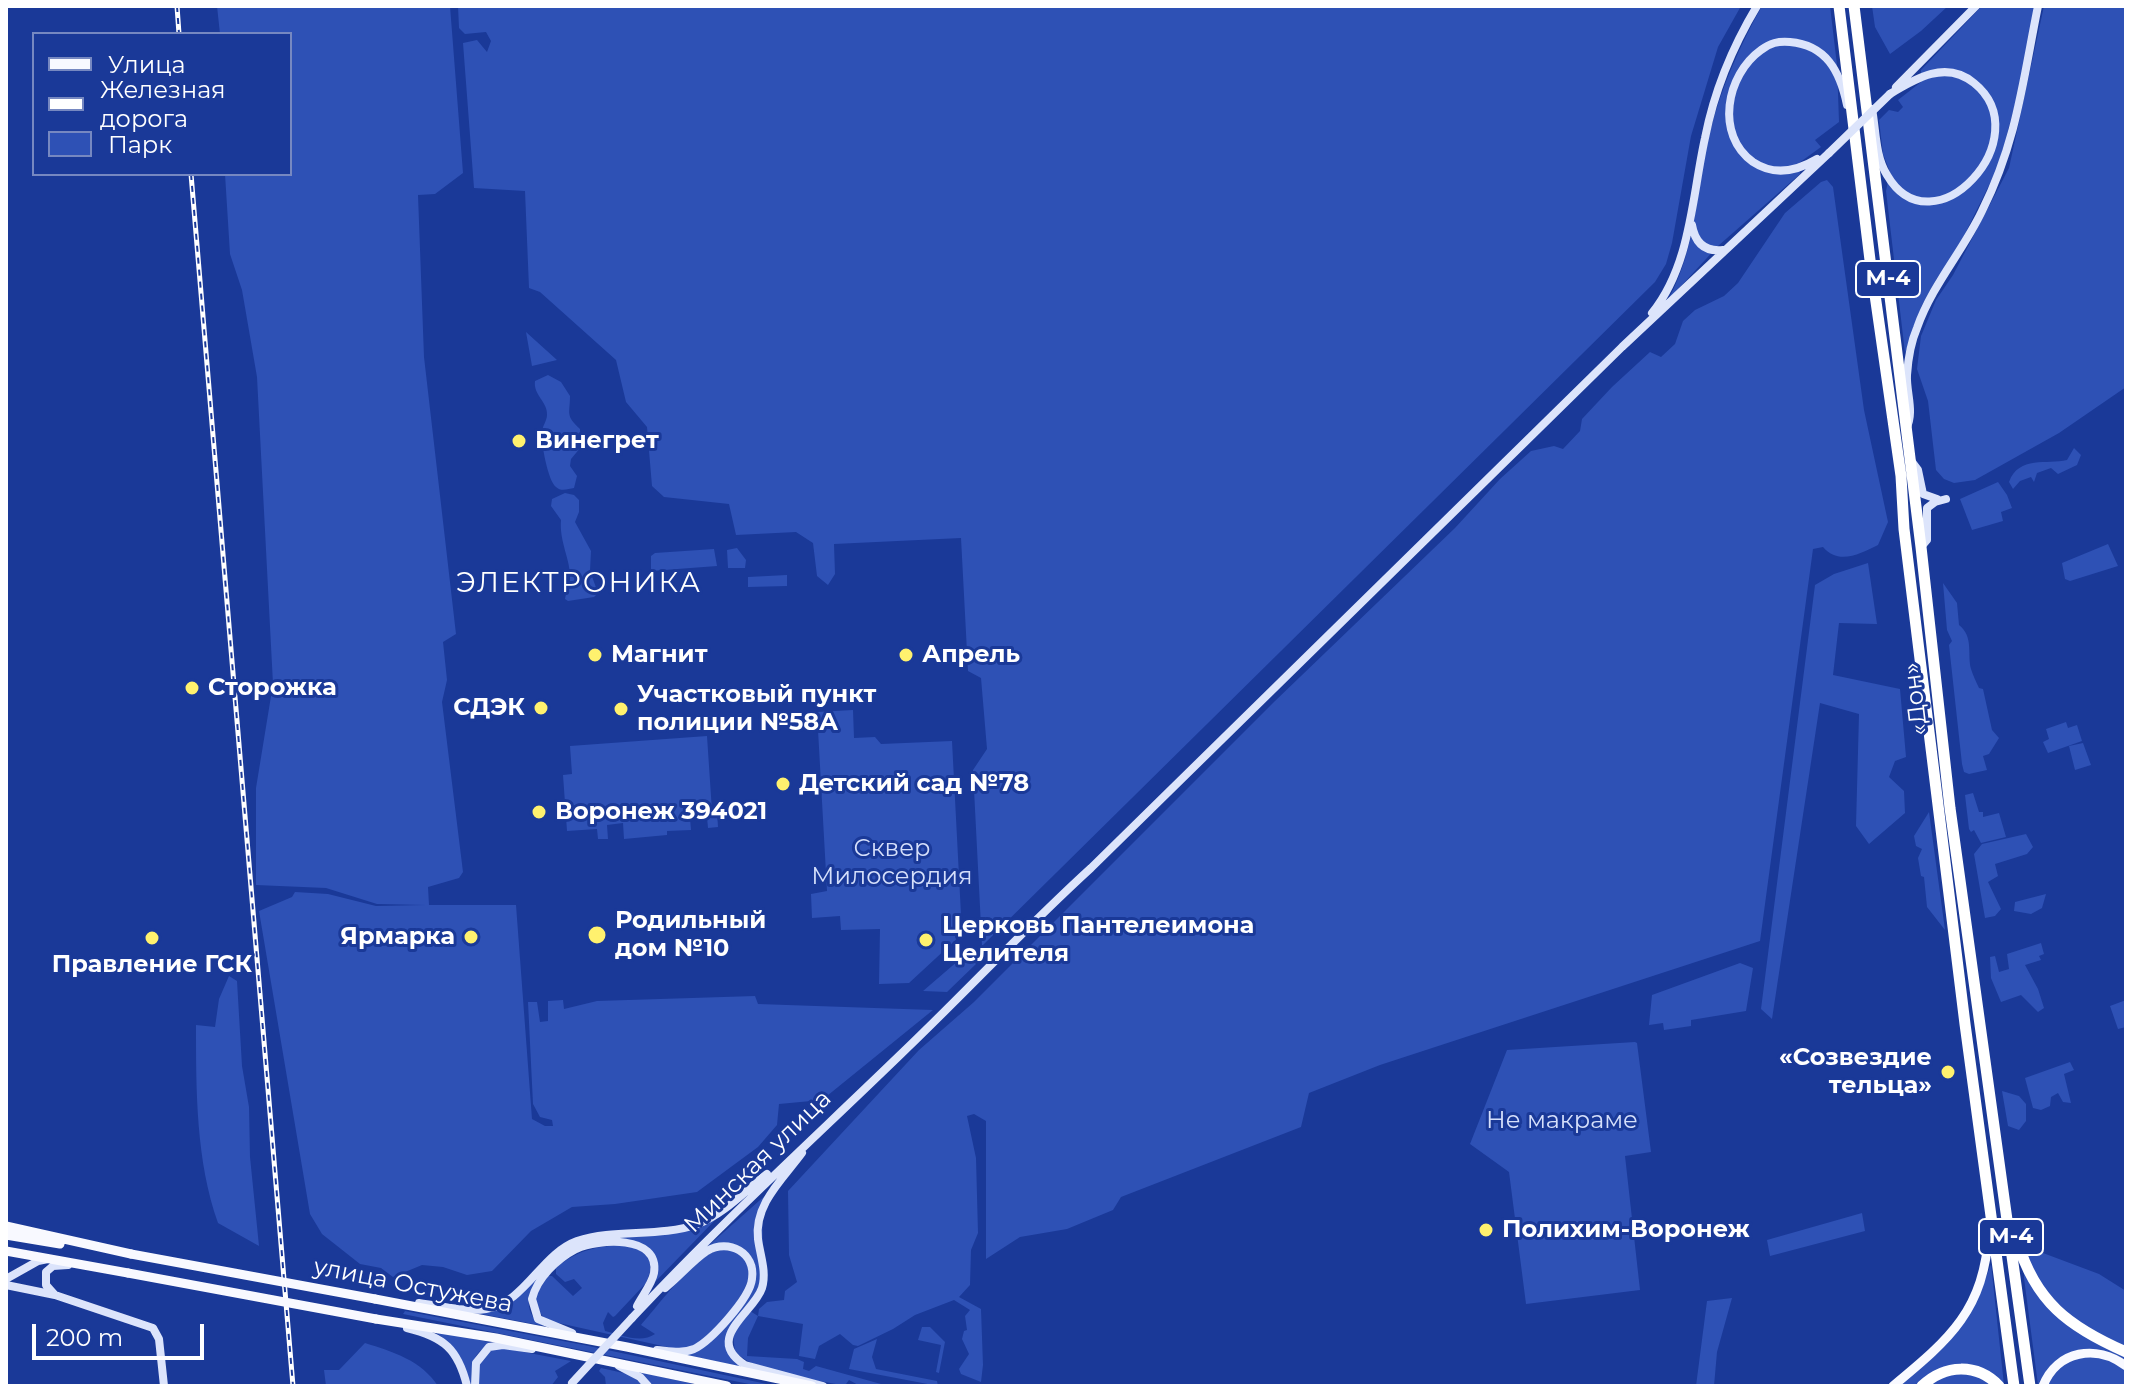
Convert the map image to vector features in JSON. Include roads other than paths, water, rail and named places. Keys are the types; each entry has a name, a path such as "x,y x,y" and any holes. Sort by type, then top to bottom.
{"highway":[{"name":"«Дон»","path":"1839,6 1856,154 1901,476 1904,529 1942,845 2014,1386"},
{"name":"«Дон»","path":"1854,6 1911,461 1952,824 2030,1386"},
{"path":"2008,1213 2027,1270 2049,1304 2070,1323 2126,1352"},
{"path":"1922,1386 1934,1376 1958,1369 1980,1373 1999,1386"}],"main road":[{"path":"1893,1386 1941,1344 1974,1302 1987,1262 1991,1207"},
{"name":"улица Остужева","path":"6,1226 131,1254 589,1339 812,1386"},
{"path":"6,1235 131,1254"},
{"path":"6,1251 61,1259"},
{"name":"улица Остужева","path":"61,1259 376,1319 448,1329 727,1386"},
{"path":"2043,1386 2058,1364 2083,1353 2108,1355 2126,1366"}],"street":[{"path":"1622,347 1660,302 1679,261 1692,217 1714,103 1733,53 1757,6"},
{"path":"1622,347 1829,153 1976,6"},
{"path":"1906,429 1911,420 1907,376 1917,326 1948,266 1982,213 1999,173 2024,91 2037,7"},
{"path":"1829,153 1808,164 1778,171 1755,163 1738,146 1729,124 1733,89 1744,66 1770,44 1779,41 1807,44 1829,61 1846,101 1856,154"},
{"path":"1864,79 1879,156 1891,182 1907,194 1924,200 1948,198 1966,188 1987,161 1993,137 1993,112 1983,91 1964,76 1942,72 1927,73 1890,94"},
{"path":"1692,217 1693,234 1699,243 1708,250 1724,250"},
{"name":"Минская улица","path":"570,1385 699,1245 1091,868 1622,347"},
{"path":"1911,461 1918,470 1923,494 1934,499 1946,499 1927,508 1927,540 1921,547"},
{"path":"814,1136 761,1210 758,1234 763,1286 757,1300 734,1324 730,1342 735,1357 745,1365 823,1386"},
{"path":"375,1299 472,1310 493,1308 516,1292 566,1246 583,1240 670,1230 700,1223 724,1209 803,1147"},
{"path":"589,1339 544,1323 538,1319 532,1306 534,1292 542,1278 575,1250 600,1244 629,1243 645,1248 651,1254 652,1280 632,1318"},
{"path":"627,1347 679,1352 700,1345 749,1291 753,1276 750,1260 733,1247 716,1247 632,1318"},
{"name":"улица Остужева","path":"6,1282 42,1260 61,1259"},
{"path":"55,1295 45,1280 46,1272 53,1266 128,1273"},
{"path":"6,1282 153,1328 159,1339 164,1386"},
{"path":"376,1319 422,1331 441,1340 456,1357 467,1386"},
{"path":"475,1386 476,1363 492,1346 569,1354"},
{"path":"611,1363 640,1377 648,1386"}],"railway":[{"path":"177,6 179,32"},
{"path":"191,176 293,1386"}],"place":[{"name":"Винегрет","path":"519,441"},
{"name":"Магнит","path":"595,655"},
{"name":"Апрель","path":"906,655"},
{"name":"Сторожка","path":"192,688"},
{"name":"СДЭК","path":"541,708"},
{"name":"Участковый пункт полиции №58А","path":"621,709"},
{"name":"Детский сад №78","path":"783,784"},
{"name":"Воронеж 394021","path":"539,812"},
{"name":"Родильный дом №10","path":"597,935"},
{"name":"Ярмарка","path":"471,937"},
{"name":"Правление ГСК","path":"152,938"},
{"name":"Церковь Пантелеимона Целителя","path":"926,940"},
{"name":"«Созвездие тельца»","path":"1948,1072"},
{"name":"Полихим-Воронеж","path":"1486,1230"}],"district":[{"name":"ЭЛЕКТРОНИКА","path":"579,584"}],"park label":[{"name":"Сквер Милосердия","path":"892,863"},
{"name":"Не макраме","path":"1562,1121"}]}
